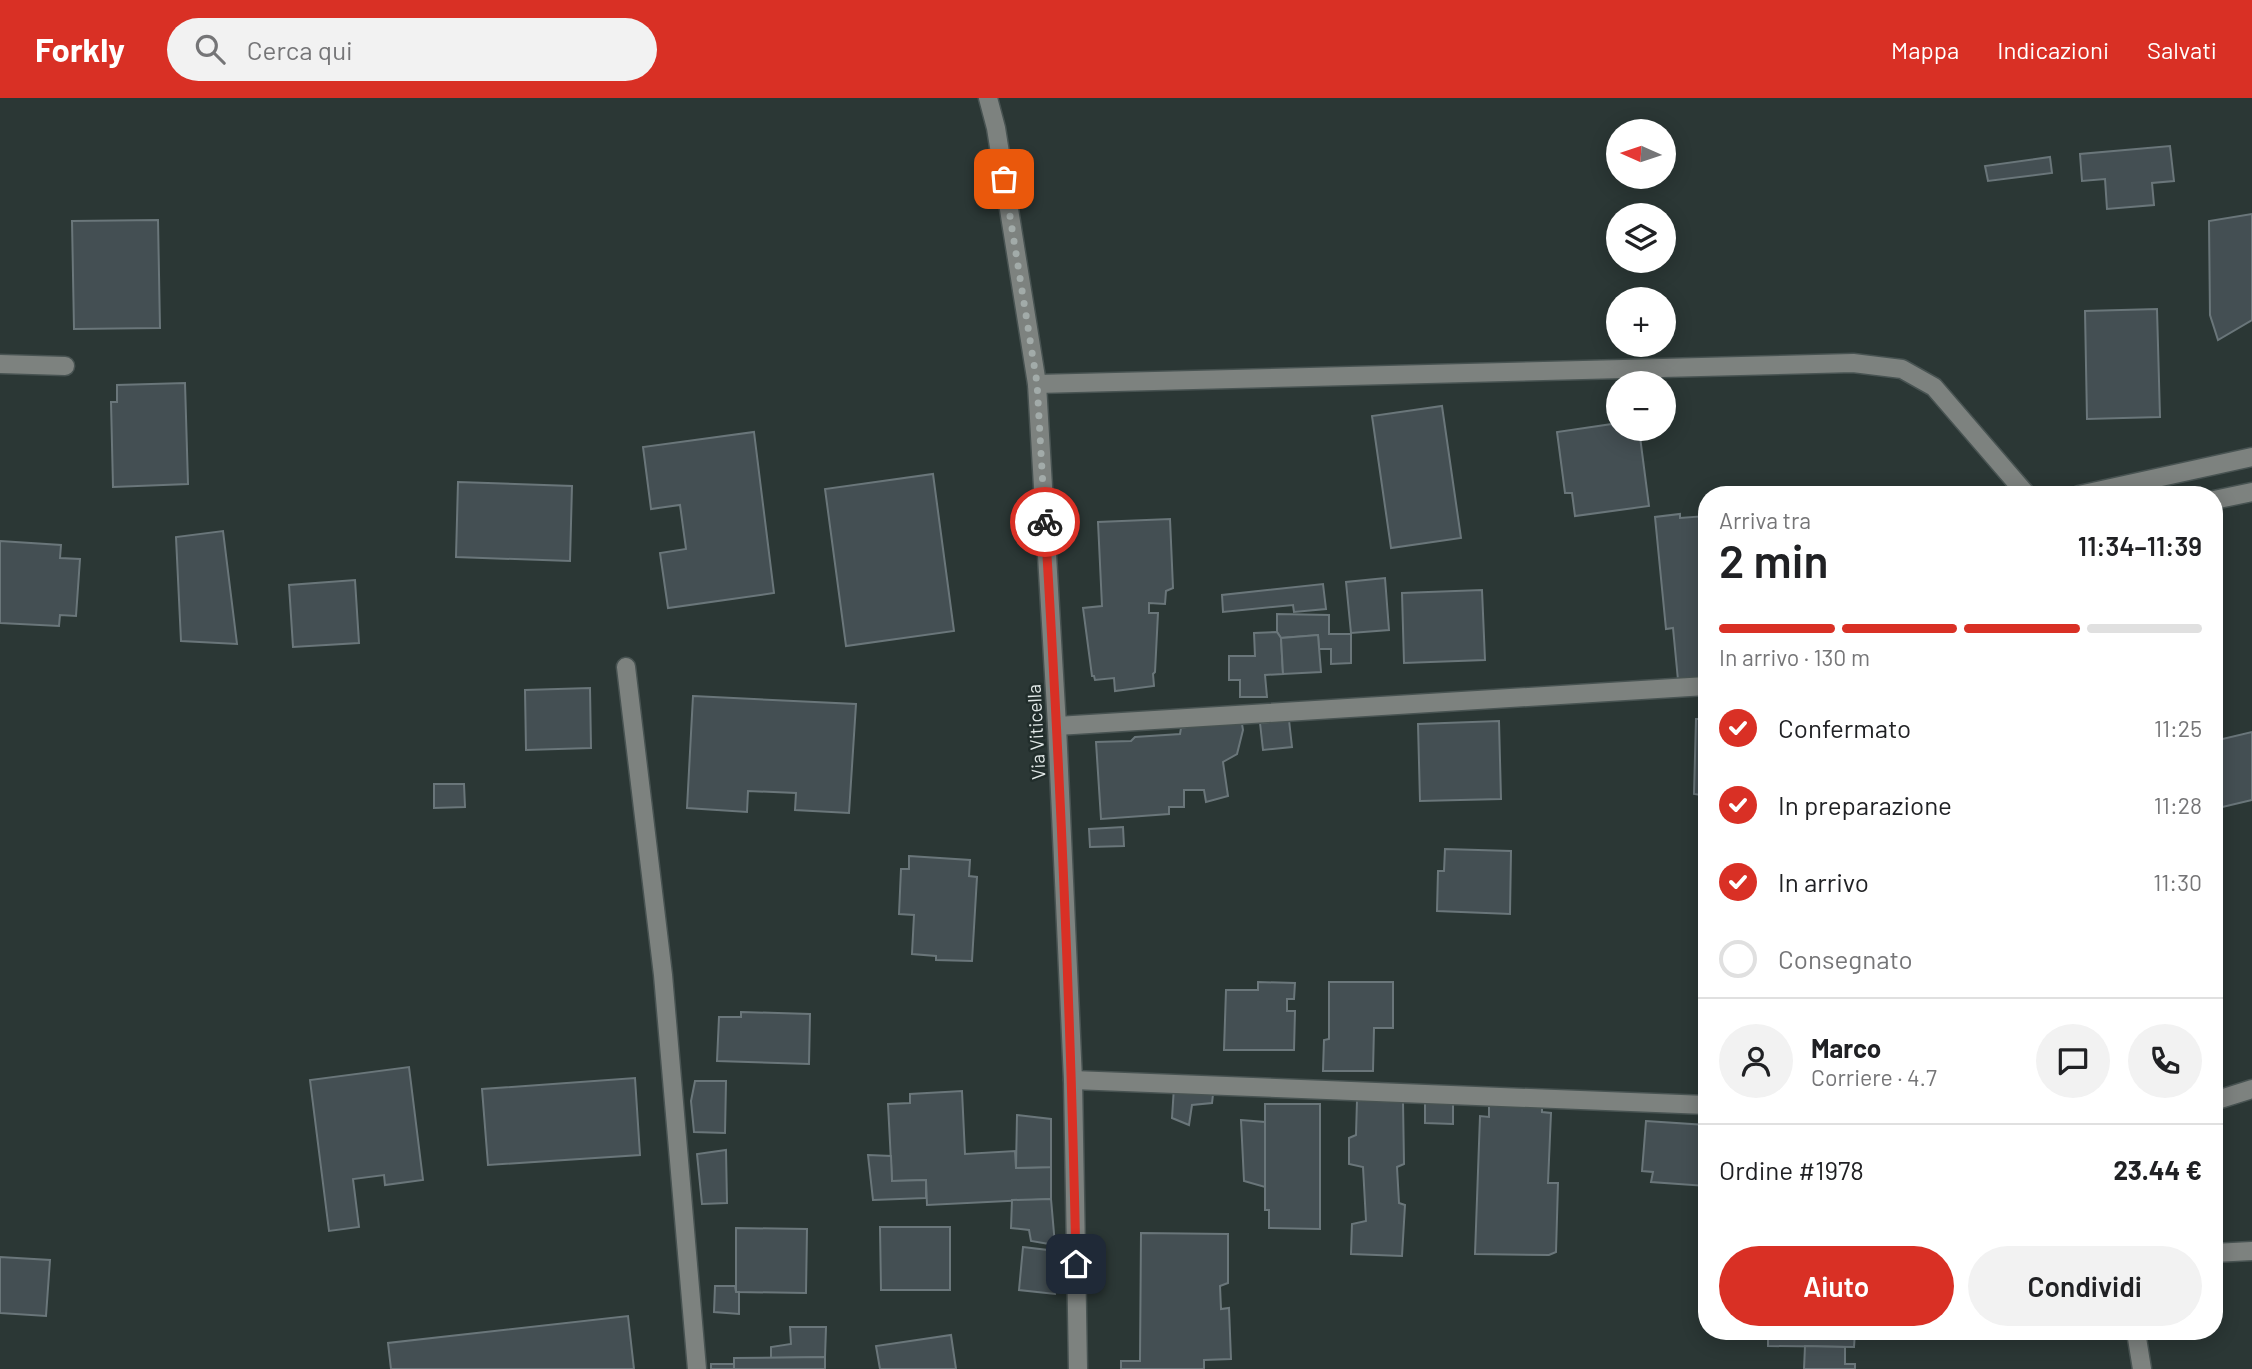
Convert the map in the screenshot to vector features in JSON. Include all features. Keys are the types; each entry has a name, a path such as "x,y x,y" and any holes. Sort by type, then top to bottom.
{"street":[{"name":"Via Viticella","path":"988,98 996,128 1037,383 1057,726 1073,1080 1078,1369"},
{"path":"1037,383 1853,363 1902,369 1934,387 2019,486"},
{"path":"0,364 65,366"},
{"path":"2120,486 2252,457"},
{"path":"2223,498 2252,492"},
{"path":"626,667 663,975 696,1369"},
{"path":"1057,726 1698,686"},
{"path":"1073,1080 1698,1105"},
{"path":"2223,1098 2252,1089"},
{"path":"2223,1253 2252,1251"},
{"path":"2137,1340 2142,1369"}],"building":[{"path":"2170,146 2174,181 2152,183 2154,205 2107,209 2105,179 2082,181 2080,154"},
{"path":"2050,157 2052,173 1988,181 1985,166"},
{"path":"2252,214 2252,320 2218,340 2210,315 2209,221"},
{"path":"158,220 160,328 74,329 72,221"},
{"path":"2157,309 2160,417 2087,419 2085,311"},
{"path":"185,383 188,484 113,487 111,402 117,402 117,385"},
{"path":"1442,406 1461,538 1391,548 1372,416"},
{"path":"1606,425 1606,441 1641,441 1649,506 1575,516 1572,493 1565,493 1557,432"},
{"path":"754,432 774,593 668,608 660,553 686,549 680,505 651,509 643,447"},
{"path":"933,474 954,631 846,646 825,489"},
{"path":"458,482 572,486 570,561 456,557"},
{"path":"1680,514 1680,518 1698,517 1698,678 1678,680 1673,628 1666,629 1655,517"},
{"path":"1170,519 1173,588 1166,591 1165,604 1149,603 1149,613 1158,613 1154,686 1115,691 1114,678 1095,680 1092,676 1083,608 1102,606 1098,522"},
{"path":"223,531 237,644 181,641 176,537"},
{"path":"0,541 61,545 60,558 80,559 76,616 60,615 59,626 0,623"},
{"path":"1385,578 1389,630 1351,633 1346,582"},
{"path":"355,580 359,643 293,647 289,585"},
{"path":"1323,584 1326,609 1294,612 1293,605 1223,612 1222,595"},
{"path":"1482,590 1485,660 1404,663 1402,593"},
{"path":"1277,614 1329,615 1329,634 1351,634 1351,663 1331,664 1331,649 1319,649 1318,635 1281,638 1277,632"},
{"path":"1277,632 1281,638 1283,674 1265,675 1267,697 1240,697 1240,680 1229,680 1229,656 1255,656 1254,633"},
{"path":"1318,635 1321,672 1283,674 1281,638"},
{"path":"590,688 591,748 526,750 525,690"},
{"path":"693,696 856,704 849,813 795,810 796,793 748,791 747,812 687,808"},
{"path":"1241,718 1243,730 1237,754 1223,762 1228,796 1206,802 1204,790 1184,790 1184,807 1169,807 1169,814 1101,819 1096,742 1131,741 1135,737 1180,734 1181,728"},
{"path":"1696,719 1698,719 1698,795 1694,794"},
{"path":"1289,720 1292,747 1263,750 1260,723"},
{"path":"1499,721 1501,799 1420,801 1418,724"},
{"path":"2252,732 2252,800 2223,807 2223,739"},
{"path":"434,784 464,784 465,807 434,808"},
{"path":"1123,827 1124,846 1090,847 1089,829"},
{"path":"1445,849 1511,851 1510,914 1437,911 1438,871 1444,871"},
{"path":"909,856 970,860 969,876 977,877 972,961 936,960 936,956 912,954 914,915 899,914 901,869 909,869"},
{"path":"1258,982 1295,983 1294,999 1287,999 1287,1011 1295,1011 1294,1050 1224,1050 1226,990 1258,990"},
{"path":"1329,982 1393,982 1393,1028 1374,1028 1373,1071 1323,1071 1324,1040 1329,1039"},
{"path":"741,1012 810,1014 809,1064 717,1061 719,1017 741,1017"},
{"path":"409,1067 423,1180 385,1185 384,1175 353,1179 359,1227 329,1231 310,1080"},
{"path":"635,1078 640,1155 488,1165 482,1089"},
{"path":"695,1081 726,1081 725,1133 694,1132 691,1101"},
{"path":"1214,1086 1212,1103 1192,1105 1189,1125 1172,1118 1174,1087"},
{"path":"962,1091 965,1154 1015,1151 1016,1168 1051,1167 1051,1199 927,1205 926,1180 892,1181 888,1104 910,1103 910,1094"},
{"path":"1357,1100 1403,1102 1404,1164 1397,1167 1399,1203 1405,1205 1402,1256 1351,1254 1352,1224 1366,1221 1363,1167 1349,1164 1349,1138 1356,1135"},
{"path":"1425,1101 1453,1102 1453,1124 1425,1123"},
{"path":"1489,1102 1542,1105 1542,1112 1551,1113 1548,1183 1558,1183 1556,1252 1549,1255 1475,1254 1480,1116 1489,1117"},
{"path":"1265,1104 1320,1104 1320,1229 1269,1228 1269,1210 1265,1210"},
{"path":"1017,1115 1051,1119 1051,1167 1016,1168"},
{"path":"1241,1120 1265,1122 1265,1187 1244,1181"},
{"path":"1646,1121 1698,1124 1698,1185 1651,1182 1653,1172 1642,1171"},
{"path":"726,1150 727,1203 702,1204 697,1154"},
{"path":"868,1155 891,1156 892,1181 926,1180 926,1198 873,1200"},
{"path":"1051,1199 1055,1245 1031,1241 1029,1230 1011,1228 1012,1200"},
{"path":"880,1227 950,1227 950,1290 881,1290"},
{"path":"736,1228 807,1229 806,1293 736,1292"},
{"path":"1141,1233 1228,1234 1228,1283 1220,1286 1221,1309 1229,1308 1231,1359 1204,1360 1204,1369 1121,1369 1121,1361 1140,1361"},
{"path":"1023,1247 1056,1251 1055,1294 1019,1290"},
{"path":"0,1257 50,1260 46,1316 0,1313"},
{"path":"715,1286 735,1286 736,1292 739,1292 739,1314 714,1312"},
{"path":"628,1316 634,1369 391,1369 388,1343"},
{"path":"790,1327 826,1327 825,1357 771,1358 771,1347 791,1344"},
{"path":"951,1335 956,1369 880,1369 876,1346"},
{"path":"1768,1340 1854,1340 1854,1347 1768,1346"},
{"path":"1805,1346 1845,1347 1845,1364 1855,1364 1855,1369 1804,1369"},
{"path":"825,1357 825,1369 734,1369 734,1358"},
{"path":"711,1364 734,1364 734,1369 711,1369"}],"way so far":[{"path":"1004,179 1037,383 1045,522"}],"route":[{"path":"1045,522 1073,1080 1076,1264"}]}
